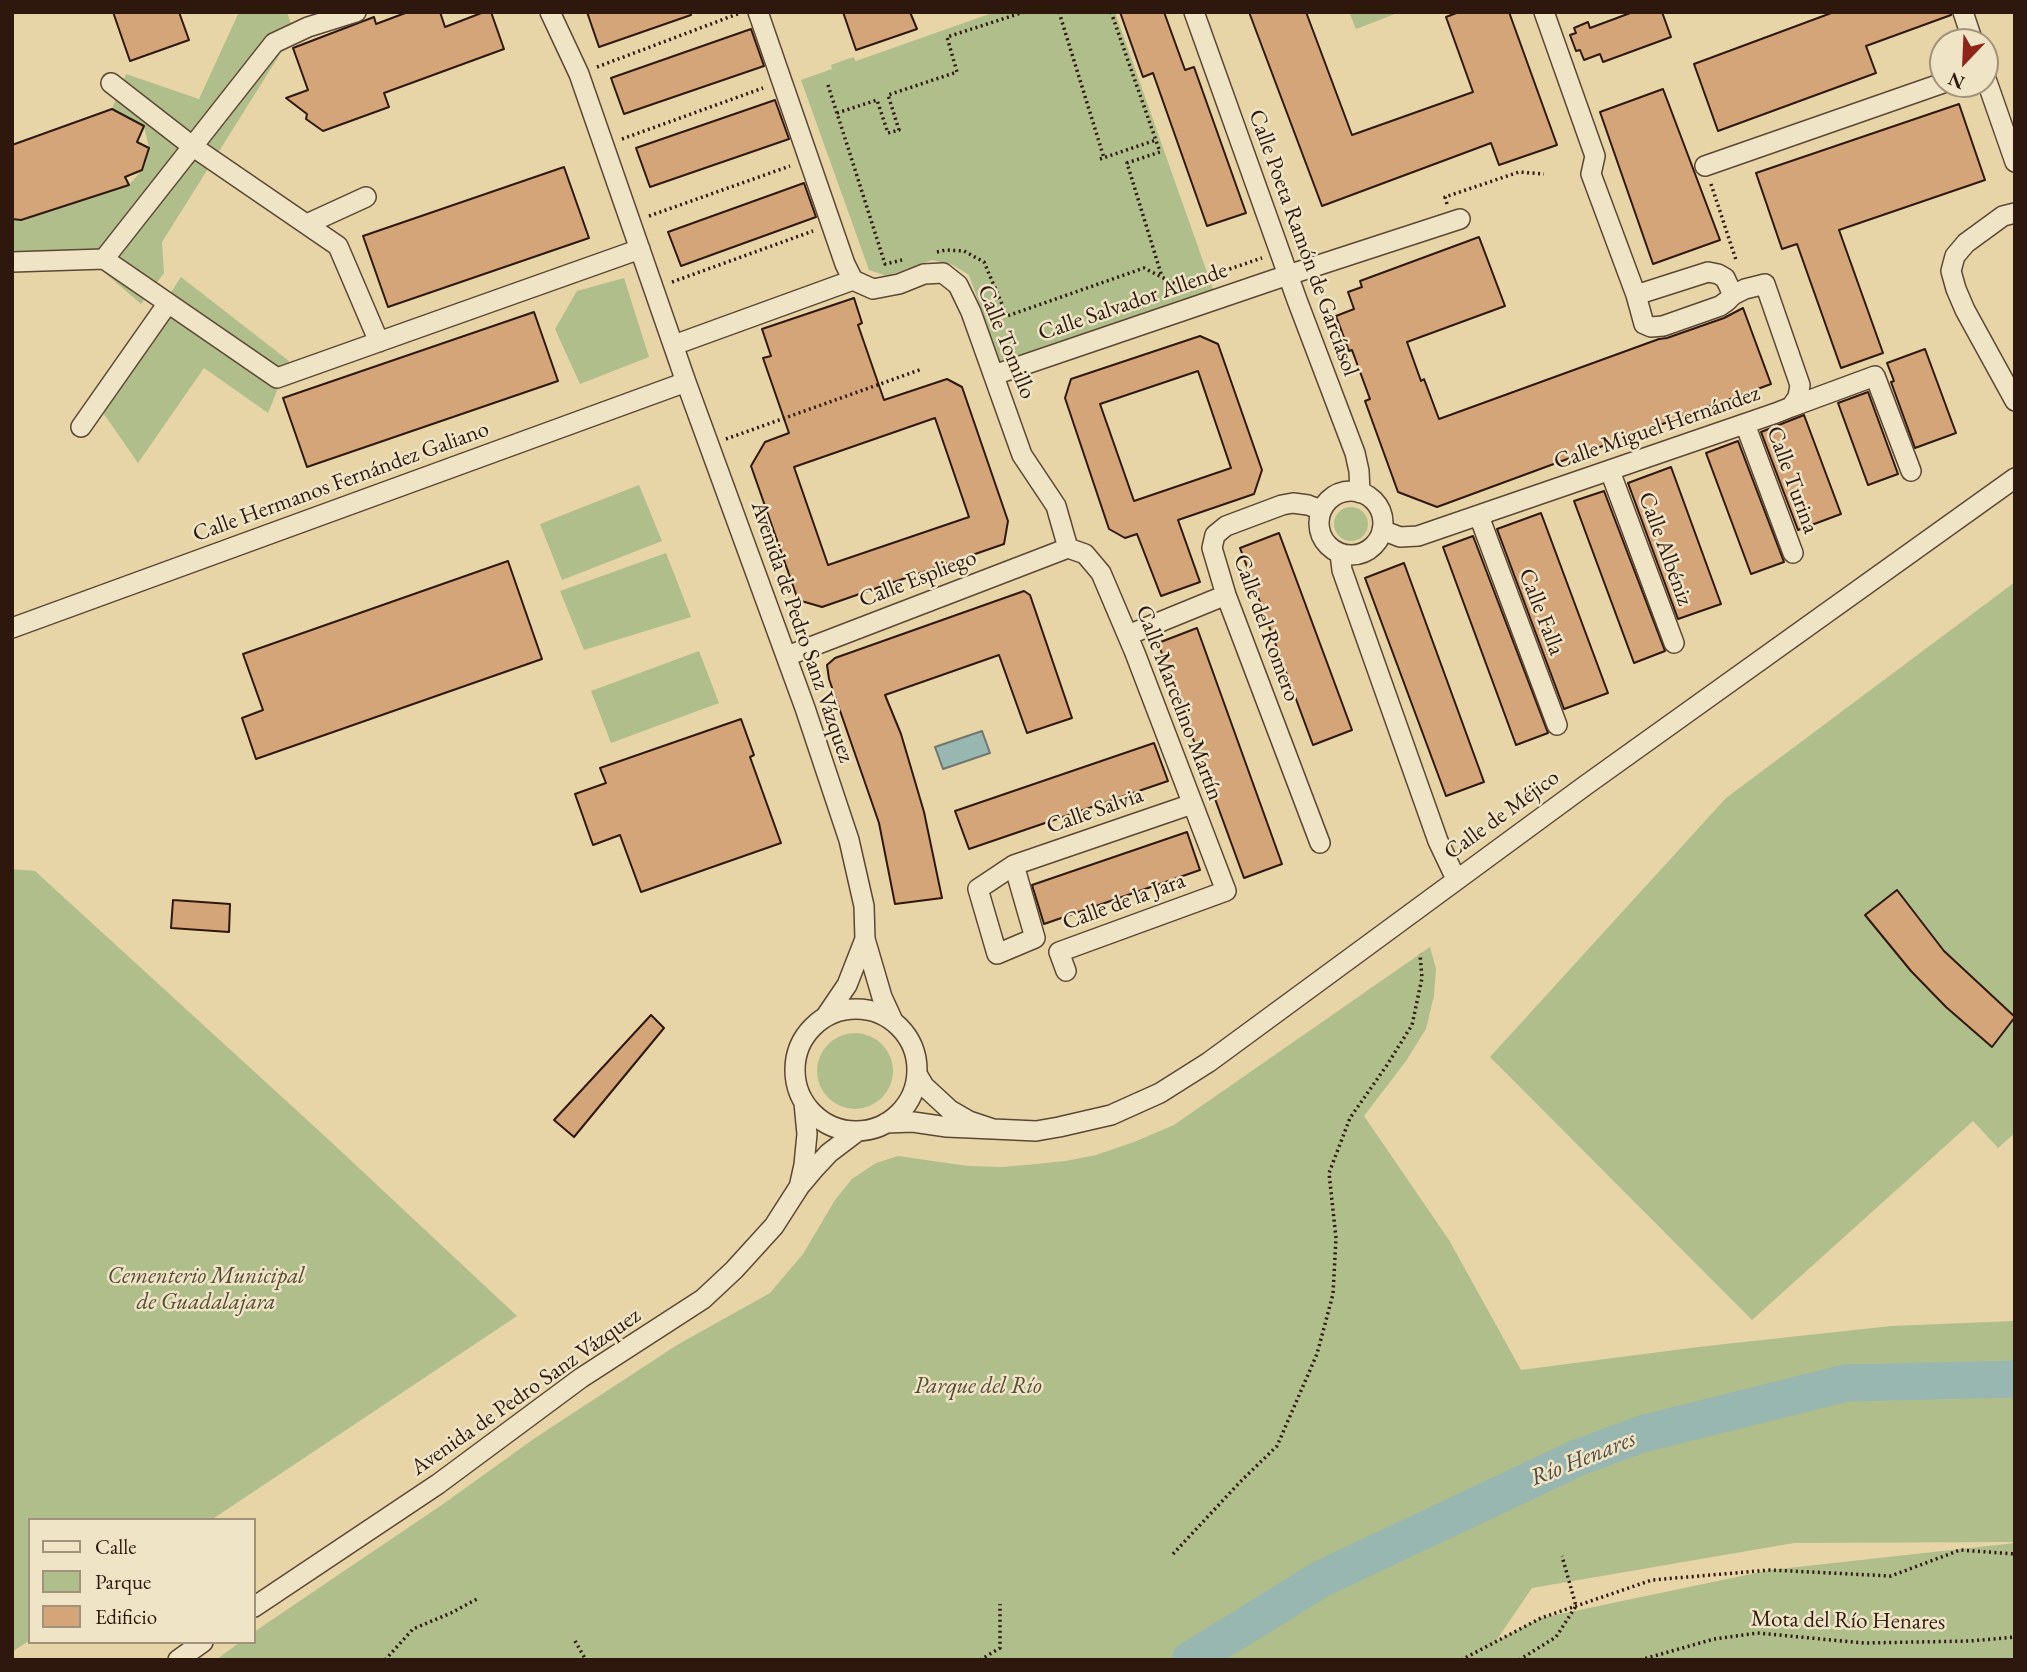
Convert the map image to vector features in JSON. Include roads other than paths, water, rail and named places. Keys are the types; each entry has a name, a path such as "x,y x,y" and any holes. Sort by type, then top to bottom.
{"street":[{"path":"104,259 274,43 305,20 356,12"},
{"name":"Avenida de Pedro Sanz Vázquez","path":"550,12 579,74 849,840 864,906 865,939 893,1021"},
{"path":"674,345 853,280 831,225 758,12"},
{"name":"Calle Poeta Ramón de Garcíasol","path":"1194,12 1354,453 1359,471 1360,492"},
{"path":"1544,12 1595,156 1591,174 1636,295 1644,324 1651,327 1663,326 1720,306 1739,292 1725,278 1708,272 1636,295"},
{"path":"111,83 192,146 338,246 379,342"},
{"path":"1705,166 1929,88"},
{"path":"1993,98 2015,162"},
{"path":"306,224 366,197"},
{"path":"2015,213 2003,216 1966,243 1955,256 1951,271 1965,310 2015,401"},
{"name":"Calle Salvador Allende","path":"994,375 1460,219"},
{"path":"12,262 104,259 276,378 640,249"},
{"name":"Calle Tomillo","path":"853,280 873,289 899,284 924,274 943,273 958,285 971,312 1022,454 1056,506 1068,548"},
{"name":"Calle Miguel Hernández","path":"1382,530 1401,537 1419,536 1791,407 1798,397 1800,385 1765,284 1739,292"},
{"path":"81,428 168,303"},
{"path":"1965,310 2015,378"},
{"path":"1791,407 1875,376 1911,471"},
{"name":"Calle Hermanos Fernández Galiano","path":"12,628 686,382"},
{"name":"Calle Turina","path":"1745,424 1793,553"},
{"name":"Calle Albéniz","path":"1610,471 1674,643"},
{"name":"Calle de Méjico","path":"886,1123 913,1122 947,1127 1036,1131 1111,1115 1160,1093 1209,1062 1456,879 2015,478"},
{"path":"1360,492 1376,503 1381,511 1382,530 1374,546 1366,551 1358,555 1340,554 1326,544 1321,536 1321,510 1330,498 1337,494 1360,492"},
{"name":"Calle del Romero","path":"1320,844 1226,594 1212,548 1214,536 1226,526 1282,505 1293,503 1321,510"},
{"name":"Calle Falla","path":"1479,516 1557,725"},
{"name":"Calle Marcelino Martín","path":"1068,548 1085,554 1101,573 1128,635 1226,891"},
{"name":"Calle Espliego","path":"786,656 1068,548"},
{"path":"1340,554 1342,570 1438,841 1456,879"},
{"path":"1128,635 1226,594"},
{"name":"Calle Salvia","path":"1014,865 1192,804"},
{"name":"Calle de la Jara","path":"1066,971 1059,952 1226,891"},
{"name":"Avenida de Pedro Sanz Vázquez","path":"826,1016 848,985 865,939"},
{"path":"867,1010 893,1021 904,1032 916,1059 917,1074 908,1102 898,1114 877,1127 858,1131 845,1130 822,1121 804,1103 795,1076 795,1062 805,1035 826,1016 839,1011 867,1010"},
{"name":"Calle de Méjico","path":"917,1074 924,1086 950,1110 969,1121 993,1129"},
{"name":"Avenida de Pedro Sanz Vázquez","path":"799,1187 807,1134 804,1103"},
{"name":"Avenida de Pedro Sanz Vázquez","path":"256,1606 438,1484 582,1378 703,1299 756,1247 780,1218 799,1187 829,1153 858,1131"},
{"path":"178,1660 200,1644"}],"water":[{"path":"982,731 990,753 943,769 935,747"}],"waterway":[{"name":"Río Henares","path":"1190,1660 1321,1579 1577,1458 1642,1434 1846,1383 2015,1379"}],"park label":[{"name":"Cementerio Municipal de Guadalajara","path":"206,1290"},
{"name":"Parque del Río","path":"978,1387"}]}
